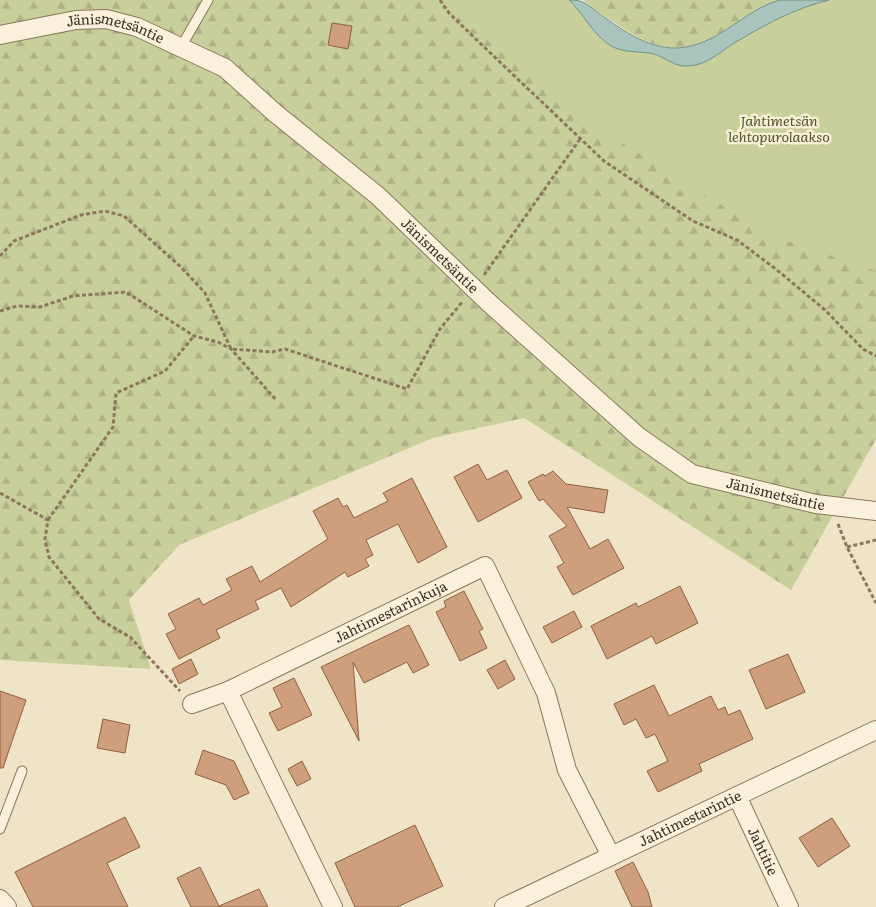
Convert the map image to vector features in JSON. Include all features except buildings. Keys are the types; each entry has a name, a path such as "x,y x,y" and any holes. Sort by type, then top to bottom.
{"street":[{"name":"Jänismetsäntie","path":"0,35 76,20 106,19 137,27 225,68 275,113 378,196 474,289 639,437 692,474 744,488 789,496 832,507 876,511"},
{"name":"Jahtimestarinkuja","path":"228,691 485,566 546,693 566,770 611,856"},
{"path":"192,704 228,691 333,907"},
{"name":"Jahtimestarintie","path":"504,907 876,730"},
{"name":"Jahtitie","path":"737,796 788,907"},
{"path":"0,899 7,907"}],"lane":[{"path":"181,47 208,0"},
{"path":"0,830 22,771"}],"path":[{"path":"440,0 449,13 604,161 694,221 737,240 825,310 863,349 876,356"},
{"path":"0,311 17,306 40,307 73,296 126,292 194,336 218,342 231,349 272,352 285,349 407,389 440,329 474,289 580,139"},
{"path":"0,256 14,241 81,214 105,211 124,216 181,267 205,292 231,349 276,400"},
{"path":"192,704 130,638 98,619 49,557 45,540 48,520 113,427 116,392 165,371 194,336"},
{"path":"0,493 48,520"},
{"path":"832,507 847,547 876,603"},
{"path":"847,547 876,540"}],"green space":[{"path":"0,0 569,0 580,10 668,59 829,0 876,0 876,439 791,590 524,418 433,438 179,545 129,600 151,669 0,660"},
{"name":"Jahtimetsän lehtopurolaakso","path":"436,0 569,0 580,10 595,31 614,47 654,54 683,67 714,58 734,43 781,17 814,4 829,0 876,0 876,271 767,234 608,134"},
{"path":"583,0 781,0 715,37 701,43 675,48 649,42 636,36"}],"water":[{"path":"569,0 584,2 624,30 644,41 655,45 677,48 692,46 706,41 754,11 780,0 829,0 781,17 747,35 707,61 700,64 682,66 654,54 623,50 606,43"}]}
